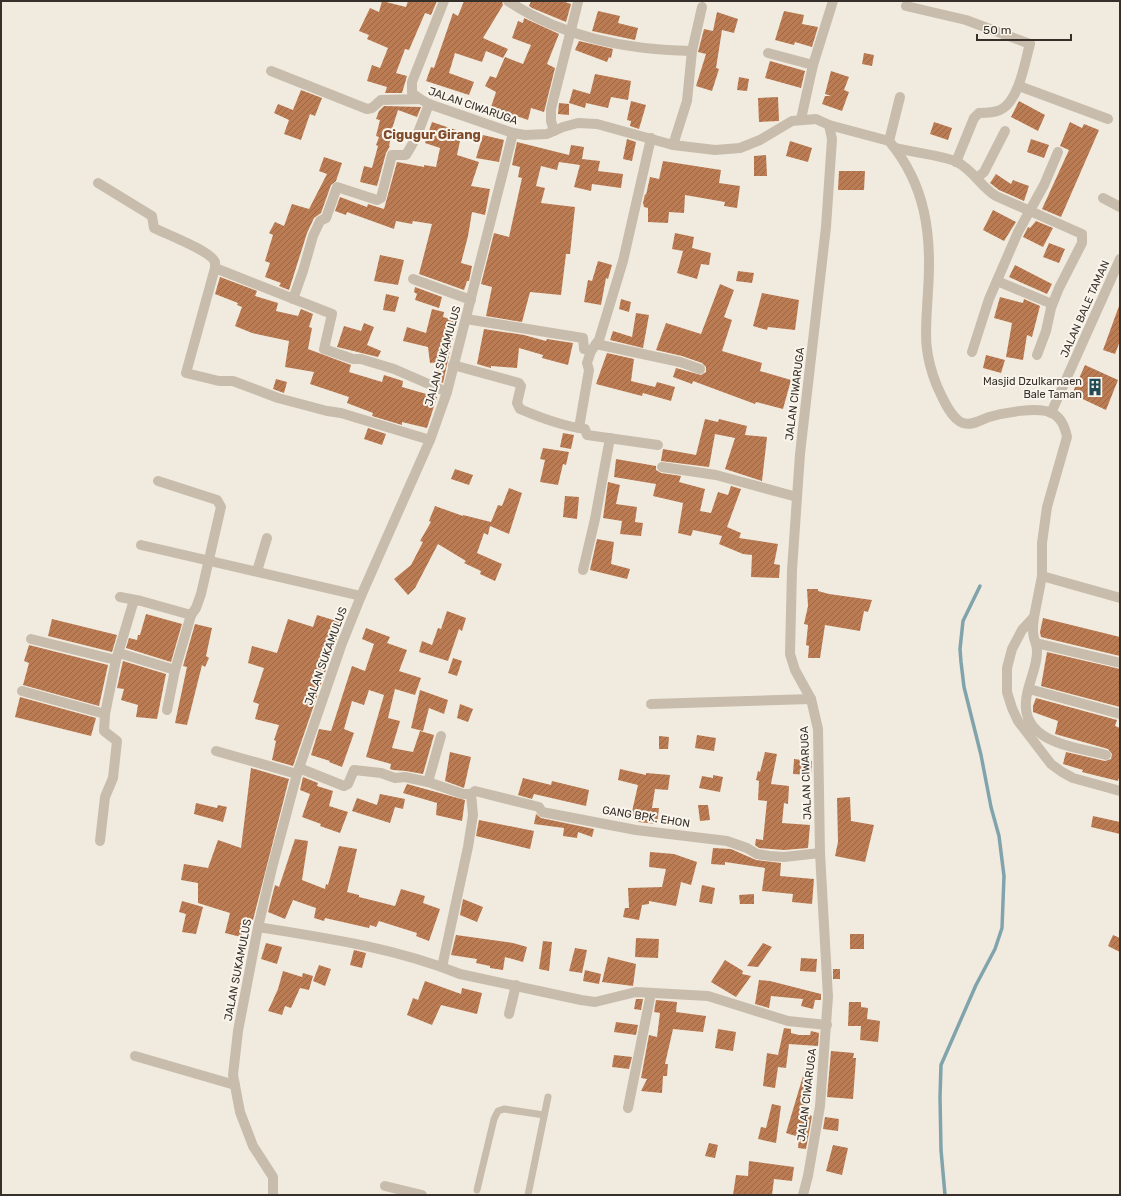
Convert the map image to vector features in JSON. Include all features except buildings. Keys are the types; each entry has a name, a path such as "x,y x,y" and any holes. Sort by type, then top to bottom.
{"street":[{"name":"JALAN CIWARUGA","path":"444,1 412,82 412,93 429,104 513,133 536,136 578,123 597,124 673,145 715,150 740,148 760,140 787,123 801,119 816,120 829,125 832,139 826,228 800,454 792,570 790,654 795,670 811,699 818,729 820,853 828,997 820,1106 808,1176 803,1195"},
{"path":"508,1 533,17 572,32 610,43 657,50 692,51"},
{"path":"801,119 813,65 833,1"},
{"path":"554,131 551,121 551,109 572,32 578,2"},
{"path":"906,6 966,20 1030,44 1019,86 1009,102 1002,110 979,113 974,118 956,162"},
{"path":"673,145 687,101 692,51 702,7"},
{"path":"768,53 813,65"},
{"path":"271,71 367,109 372,108 381,100 420,99"},
{"path":"1019,86 1108,119"},
{"path":"900,97 892,144 911,171 926,211 929,244 929,290 925,335 929,367 941,394 954,416 963,423 978,422 988,417 1022,411 1051,413 1062,421 1067,438 1047,507 1042,543 1042,576 1034,617 1033,632 1038,650 1026,701 1027,712 1039,734 1051,741 1106,755"},
{"path":"293,299 303,270 312,236 320,222 326,218 337,187 377,200 380,198 392,155 406,155 416,138 429,104"},
{"path":"829,125 956,162 977,178 986,190 996,196 1073,228 1081,233 1083,236 1082,243 1052,304 1046,331 1037,354"},
{"path":"977,178 984,172 1004,131"},
{"name":"JALAN SUKAMULUS","path":"273,1195 273,1177 253,1146 240,1112 233,1075 238,1031 258,928 298,771 361,596 430,440 447,392 513,133"},
{"path":"579,428 589,370 586,363 610,307 623,261 651,138"},
{"path":"972,352 997,281 1018,232 1031,210 1058,152"},
{"path":"98,183 152,216 154,228 210,256 215,262 215,268 186,373 219,381 233,381 248,385 278,398 327,411 342,413 430,440"},
{"path":"1103,198 1120,207"},
{"name":"JALAN BALE TAMAN","path":"1051,413 1120,259"},
{"path":"215,268 332,314 324,349 353,360 361,359 394,369 447,392"},
{"path":"413,279 471,300"},
{"path":"997,281 1052,304"},
{"path":"466,319 583,338 584,349 593,348 680,362 700,369"},
{"path":"453,366 519,384 521,386 517,403 520,409 563,426 585,429 587,435 658,445"},
{"path":"583,570 595,519 610,438"},
{"path":"662,467 716,475 797,497"},
{"path":"158,481 217,500 221,507 207,561 201,594 196,608 191,615 175,670 167,710"},
{"path":"257,571 267,538"},
{"path":"141,545 361,596"},
{"path":"1042,576 1120,598"},
{"path":"120,597 191,615"},
{"path":"100,841 105,797 112,778 117,741 104,731 105,714 118,656 134,600"},
{"path":"1034,617 1022,630 1014,645 1007,668 1007,692 1018,721 1051,764 1062,772 1086,782 1120,790"},
{"path":"31,639 118,656 175,670"},
{"path":"1036,643 1120,663"},
{"path":"1029,689 1120,714"},
{"path":"22,690 105,714"},
{"path":"651,704 811,699"},
{"path":"428,782 441,736"},
{"path":"216,751 298,771"},
{"name":"GANG BPK. EHON","path":"298,771 344,786 348,784 354,770 428,782 463,794 471,794 476,791 487,793 539,808 542,812 636,830 727,841 747,848 757,854 784,857 820,853"},
{"path":"442,967 471,828 473,815 471,794"},
{"path":"258,928 361,944 442,967 460,974 595,1002 636,992 708,996 788,1021 827,1025"},
{"path":"509,1014 516,985"},
{"path":"628,1108 651,993"},
{"path":"135,1056 235,1085"},
{"path":"385,1186 422,1195"}],"lane":[{"path":"528,1195 548,1097"},
{"path":"477,1190 494,1119 498,1111 504,1109 544,1114"}],"waterway":[{"path":"945,1195 941,1150 941,1065 976,985 995,949 1002,928 1004,876 999,836 964,687 960,649 963,621 980,586"}],"place":[{"name":"Masjid Dzulkarnaen Bale Taman","path":"1095,387"}],"district":[{"name":"Cigugur Girang","path":"432,134"}]}
